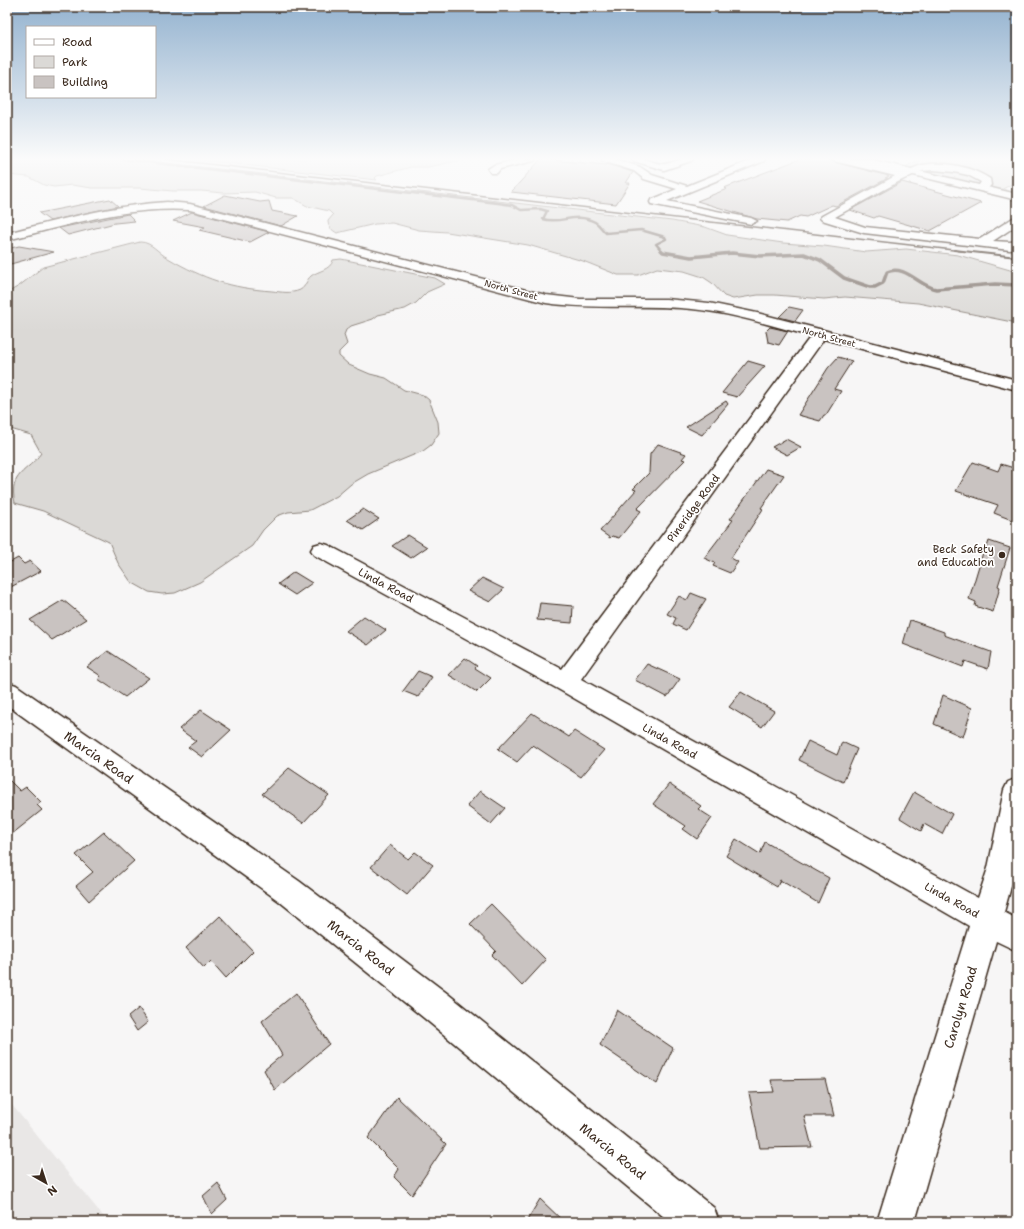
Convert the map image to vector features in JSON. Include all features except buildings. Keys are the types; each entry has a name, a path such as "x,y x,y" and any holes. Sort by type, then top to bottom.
{"street":[{"name":"North Street","path":"7,237 88,216"},
{"name":"North Street","path":"226,216 546,300 583,304 695,305 745,315 1017,385"},
{"path":"728,216 752,221"},
{"path":"853,216 901,230 905,232 905,234 1015,246"},
{"path":"982,243 1014,224"},
{"name":"Pineridge Road","path":"566,682 820,334"},
{"name":"Linda Road","path":"321,550 566,682 1017,936"},
{"name":"Marcia Road","path":"7,692 288,891 436,1006 700,1222"},
{"name":"Carolyn Road","path":"896,1222 1002,868 1017,790"}],"shaded area":[{"path":"7,1099 108,1222 7,1222"}],"green space":[{"path":"332,216 632,216 672,221 705,227 727,235 783,243 824,246 866,252 906,249 958,255 1017,272 1017,323 918,303 845,297 824,299 775,295 758,295 733,299 724,296 712,283 703,277 684,271 657,268 638,275 618,275 583,261 528,245 447,232 419,230 392,223 375,224 337,233 330,227 328,221"},
{"path":"140,242 148,244 164,256 206,277 230,285 257,290 293,292 300,290 304,287 311,276 330,266 333,260 341,259 435,278 445,284 427,292 416,303 405,309 378,315 373,319 351,326 346,330 344,335 347,344 339,352 339,356 349,365 370,374 386,378 404,390 423,395 429,400 438,422 439,433 431,445 423,451 368,474 351,484 337,496 310,510 288,512 277,516 263,530 252,546 200,582 175,593 162,594 149,592 131,582 118,563 109,542 43,511 15,503 14,485 17,479 41,453 31,435 7,428 7,293 19,286 43,267"}],"waterway":[{"path":"544,216 543,219 550,220 575,218 588,219 595,222 606,233 641,230 665,237 666,239 656,244 662,251"},
{"path":"662,251 691,257 732,253 760,256 804,254 820,260 844,278 870,287 875,287 883,283 887,272 894,270 906,273 924,284 936,289 995,284 1017,285"}],"railway":[{"path":"662,216 962,251"},
{"path":"954,250 1017,257"}],"place":[{"name":"Beck Safety and Education","path":"1002,555"}]}
